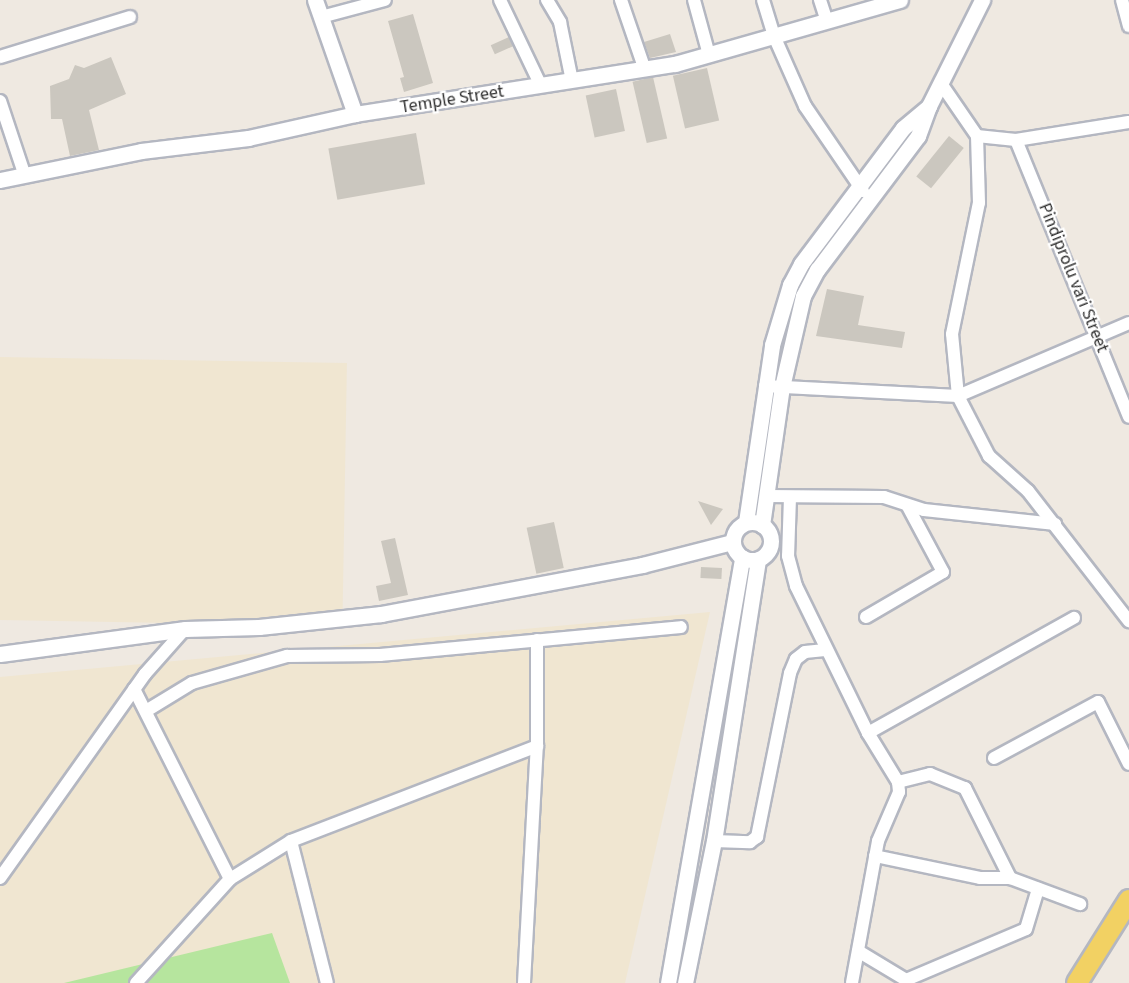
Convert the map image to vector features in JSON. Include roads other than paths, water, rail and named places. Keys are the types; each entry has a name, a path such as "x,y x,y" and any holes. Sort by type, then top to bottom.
{"main road":[{"path":"1077,983 1129,900"}],"street":[{"path":"315,0 355,114"},
{"path":"321,17 385,0"},
{"path":"500,0 541,86"},
{"path":"547,0 560,22 572,81"},
{"path":"621,0 645,70"},
{"path":"694,0 709,55"},
{"path":"763,0 774,36 805,106 858,187 872,199"},
{"path":"820,0 827,21"},
{"name":"Temple Street","path":"0,180 24,173 141,152 248,138 355,114 645,70 709,55 900,0"},
{"path":"686,983 714,841 758,560 770,548 771,539 762,525 782,387 803,296 817,270 918,135 929,106 942,85 982,0"},
{"path":"1122,0 1129,26"},
{"path":"0,57 130,17"},
{"path":"942,85 977,136 979,203 952,334 958,396 990,456 1028,491 1129,621"},
{"path":"0,101 24,173"},
{"path":"746,522 765,386 780,312 790,285 801,264 903,128 929,106"},
{"path":"977,136 1016,140 1129,122"},
{"name":"Pindiprolu vari Street","path":"1016,140 1129,417"},
{"path":"765,386 958,396 1129,323"},
{"path":"768,496 884,497 924,510 1055,524"},
{"path":"790,497 788,556 796,586 825,650 868,733 898,782 898,792 882,828 875,856 852,983"},
{"path":"866,617 944,572 907,505"},
{"path":"732,542 739,526 746,522 762,525"},
{"path":"668,983 741,557 732,542"},
{"path":"0,654 185,629 259,627 381,614 642,565 732,542"},
{"path":"741,557 758,560"},
{"path":"868,733 1074,618"},
{"path":"146,711 192,683 287,656 380,655 681,627"},
{"path":"0,878 135,689 185,629"},
{"path":"524,983 537,746 537,640"},
{"path":"714,841 750,842 758,837 790,673 796,659 805,652 825,650"},
{"path":"135,689 230,879"},
{"path":"994,758 1098,702 1129,764"},
{"path":"136,983 230,879 291,841 537,746"},
{"path":"898,782 930,774 965,788 1010,878"},
{"path":"291,841 327,983"},
{"path":"875,856 980,878 1010,878 1080,904"},
{"path":"858,951 906,980 1026,929 1038,889"}]}
